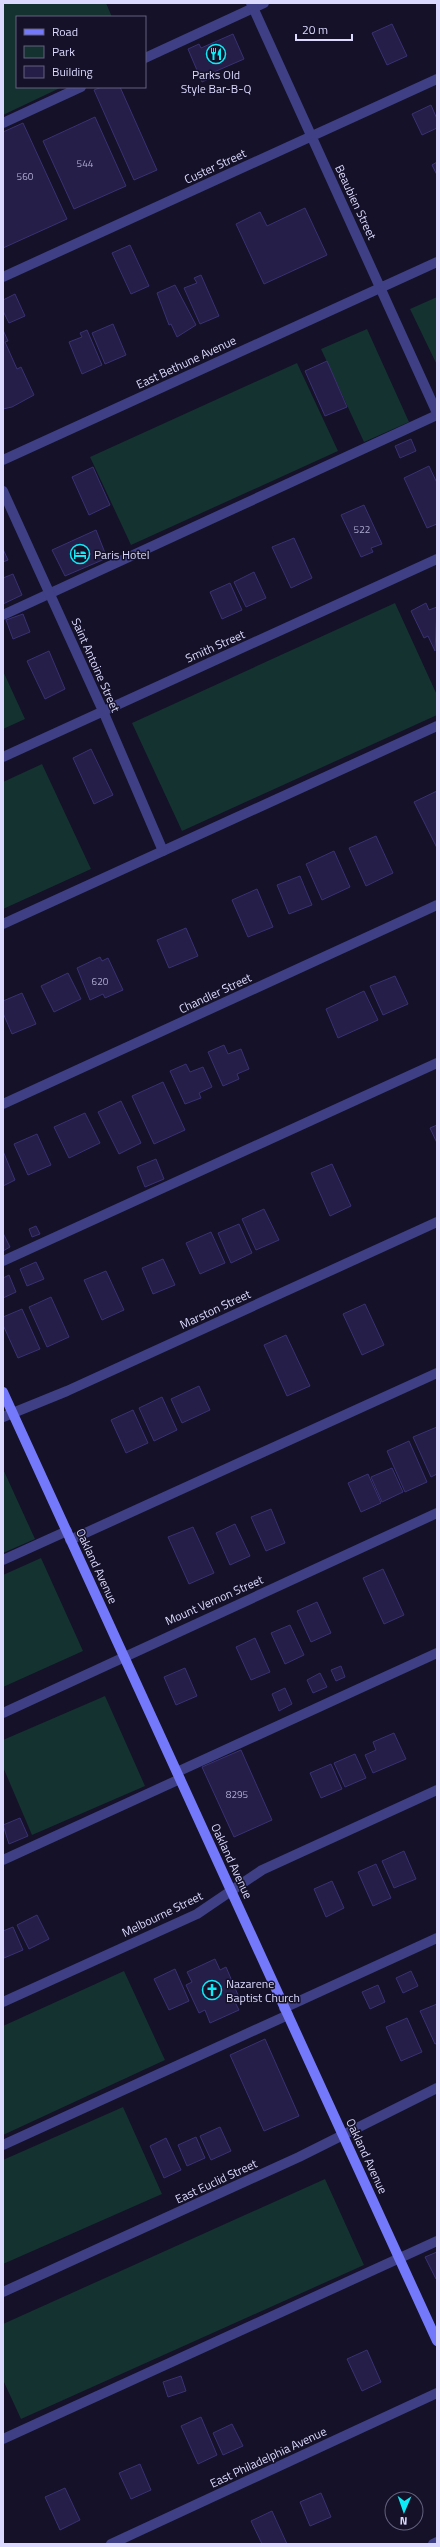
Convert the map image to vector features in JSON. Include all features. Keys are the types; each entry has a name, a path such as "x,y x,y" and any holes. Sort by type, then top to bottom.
{"street":[{"path":"146,58 252,5 264,3"},
{"name":"Beaubien Street","path":"252,5 437,414"},
{"name":"Custer Street","path":"3,277 437,79"},
{"path":"3,123 79,88"},
{"name":"East Bethune Avenue","path":"3,460 437,262"},
{"path":"3,615 437,414"},
{"name":"Saint Antoine Street","path":"3,491 103,711 162,851"},
{"name":"Smith Street","path":"3,757 437,559"},
{"path":"3,924 437,726"},
{"name":"Chandler Street","path":"3,1104 437,905"},
{"path":"3,1261 437,1063"},
{"name":"Marston Street","path":"8,1415 67,1391 437,1222"},
{"path":"3,1560 69,1535 437,1373"},
{"name":"Oakland Avenue","path":"3,1392 8,1415 69,1535 437,2341"},
{"name":"Mount Vernon Street","path":"3,1713 437,1513"},
{"path":"3,1860 437,1653"},
{"name":"Melbourne Street","path":"3,2002 197,1914 262,1870 437,1790"},
{"path":"3,2145 286,2012 437,1938"},
{"name":"East Euclid Street","path":"3,2292 299,2157 437,2088"},
{"path":"3,2439 437,2241"},
{"name":"East Philadelphia Avenue","path":"110,2544 437,2393"},
{"path":"433,2544 437,2542"}],"green space":[{"path":"3,3 106,3 112,16 16,16 16,88 60,88 3,115"},
{"path":"437,297 437,365 410,309"},
{"path":"367,329 409,422 364,442 321,349"},
{"path":"297,363 338,451 131,545 90,457"},
{"path":"395,603 437,695 437,715 182,831 132,723"},
{"path":"3,671 25,719 3,729"},
{"path":"42,764 91,869 3,909 3,782"},
{"path":"3,1469 35,1539 3,1553"},
{"path":"41,1558 83,1651 3,1687 3,1575"},
{"path":"105,1696 145,1786 32,1835 3,1767 3,1740"},
{"path":"124,1971 165,2060 3,2135 3,2026"},
{"path":"123,2107 162,2194 3,2264 3,2160"},
{"path":"325,2179 364,2265 21,2419 3,2380 3,2324"}],"building":[{"path":"392,24 407,56 387,65 372,33"},
{"name":"Parks Old Style Bar-B-Q","path":"233,34 244,59 214,72 215,76 202,82 188,49 199,44 201,48"},
{"path":"99,88 120,88 157,170 134,180 94,90"},
{"path":"431,105 437,119 437,128 422,135 412,114"},
{"path":"95,117 126,186 74,209 43,141"},
{"path":"23,123 67,219 3,248 3,132"},
{"path":"437,162 437,175 432,165"},
{"path":"305,208 327,255 264,284 236,224 260,212 267,226"},
{"path":"130,245 149,286 131,294 112,253"},
{"path":"201,275 219,316 200,324 184,288 197,283 194,278"},
{"path":"175,285 196,325 177,337 171,324 169,325 157,293"},
{"path":"15,294 25,316 9,323 3,311 3,300"},
{"path":"113,324 126,355 105,364 92,333"},
{"path":"3,330 8,341 5,342 17,369 21,367 34,395 12,407 3,409"},
{"path":"87,330 102,365 82,374 69,342 82,337 80,333"},
{"path":"327,361 347,407 325,416 305,371"},
{"path":"411,439 416,451 400,458 395,446"},
{"path":"429,466 437,483 437,524 427,528 404,478"},
{"path":"93,467 110,505 89,515 72,477"},
{"path":"364,505 382,544 371,548 373,552 361,557 341,515"},
{"name":"Paris Hotel","path":"96,530 107,558 65,576 52,550"},
{"path":"294,538 312,578 291,588 272,547"},
{"path":"3,549 8,560 3,562"},
{"path":"254,572 266,598 246,607 234,582"},
{"path":"13,574 22,595 3,604 3,578"},
{"path":"230,583 242,610 222,619 210,592"},
{"path":"426,603 429,610 437,607 435,651 428,636 424,638 411,611"},
{"path":"23,614 30,632 13,639 6,620"},
{"path":"49,651 65,689 45,699 27,661"},
{"path":"91,749 113,795 94,804 73,758"},
{"path":"437,791 437,848 414,802"},
{"path":"376,836 393,873 366,886 349,848"},
{"path":"334,851 350,887 322,900 306,864"},
{"path":"300,876 312,905 289,914 277,885"},
{"path":"257,889 273,927 248,937 232,900"},
{"path":"186,928 198,956 169,968 157,940"},
{"path":"100,957 102,961 108,958 123,990 105,998 103,994 90,1000 77,968"},
{"path":"68,973 81,999 54,1012 41,986"},
{"path":"395,976 408,1004 383,1015 370,986"},
{"path":"364,991 378,1020 338,1038 326,1009"},
{"path":"22,993 36,1024 12,1034 3,1013 3,1001"},
{"path":"224,1045 228,1054 241,1049 249,1069 237,1074 239,1079 223,1086 208,1052"},
{"path":"186,1064 190,1072 203,1067 212,1087 199,1093 201,1098 185,1104 170,1071"},
{"path":"163,1082 185,1130 154,1144 132,1096"},
{"path":"121,1101 141,1143 119,1154 98,1112"},
{"path":"85,1113 100,1143 69,1158 54,1127"},
{"path":"437,1125 437,1143 430,1128"},
{"path":"37,1134 51,1165 28,1175 14,1144"},
{"path":"3,1151 15,1180 3,1186"},
{"path":"156,1159 164,1179 145,1187 137,1167"},
{"path":"332,1164 351,1206 330,1216 311,1173"},
{"path":"264,1209 279,1240 256,1250 242,1219"},
{"path":"239,1224 252,1253 231,1263 218,1233"},
{"path":"36,1226 40,1234 32,1237 29,1229"},
{"path":"211,1232 225,1263 200,1274 186,1243"},
{"path":"3,1233 10,1247 3,1251"},
{"path":"163,1259 175,1285 153,1294 142,1268"},
{"path":"36,1262 44,1279 27,1286 20,1269"},
{"path":"106,1271 124,1310 102,1320 84,1280"},
{"path":"9,1275 16,1292 3,1298 3,1278"},
{"path":"51,1297 69,1337 47,1347 29,1307"},
{"path":"365,1304 384,1345 362,1355 343,1314"},
{"path":"22,1309 40,1349 18,1358 3,1325 3,1317"},
{"path":"286,1335 310,1386 287,1396 264,1345"},
{"path":"199,1386 210,1410 182,1423 171,1399"},
{"path":"162,1397 177,1430 154,1441 139,1408"},
{"path":"133,1410 148,1443 126,1453 111,1420"},
{"path":"437,1427 437,1474 431,1477 413,1437"},
{"path":"409,1441 427,1482 405,1492 387,1451"},
{"path":"392,1468 403,1492 382,1502 371,1477"},
{"path":"368,1474 381,1503 361,1512 348,1483"},
{"path":"271,1509 285,1543 266,1551 251,1517"},
{"path":"235,1524 250,1556 230,1565 216,1533"},
{"path":"193,1527 214,1573 189,1584 168,1537"},
{"path":"383,1569 404,1615 384,1624 363,1578"},
{"path":"317,1602 331,1633 311,1642 297,1611"},
{"path":"290,1625 304,1655 285,1664 271,1633"},
{"path":"255,1638 270,1672 251,1680 236,1647"},
{"path":"341,1666 345,1677 336,1681 331,1670"},
{"path":"185,1668 197,1696 176,1705 164,1677"},
{"path":"320,1673 327,1687 313,1693 307,1680"},
{"path":"285,1688 292,1704 279,1711 272,1694"},
{"path":"394,1733 406,1759 373,1773 365,1755 376,1750 373,1742"},
{"path":"241,1750 272,1820 234,1837 202,1767"},
{"path":"355,1754 366,1778 345,1787 334,1763"},
{"path":"331,1764 342,1789 321,1798 310,1773"},
{"path":"20,1818 28,1836 9,1844 3,1825"},
{"path":"404,1851 416,1879 394,1888 382,1861"},
{"path":"376,1864 391,1898 373,1906 358,1872"},
{"path":"332,1881 344,1908 326,1917 314,1889"},
{"path":"37,1915 49,1939 29,1949 17,1925"},
{"path":"13,1927 23,1950 4,1958 3,1931"},
{"name":"Nazarene Baptist Church","path":"215,1959 220,1970 226,1967 238,1995 233,1998 239,2010 210,2023 205,2010 199,2013 186,1985 192,1982 187,1972"},
{"path":"175,1969 189,2001 169,2010 154,1979"},
{"path":"411,1971 418,1986 403,1993 396,1978"},
{"path":"378,1985 385,2002 370,2009 362,1992"},
{"path":"437,2004 437,2043 435,2044 420,2011"},
{"path":"407,2018 422,2052 401,2061 386,2027"},
{"path":"265,2039 299,2116 264,2131 230,2055"},
{"path":"220,2127 231,2151 211,2160 200,2136"},
{"path":"196,2137 205,2158 187,2166 178,2145"},
{"path":"166,2138 181,2170 164,2178 150,2146"},
{"path":"437,2252 437,2278 436,2279 425,2257"},
{"path":"367,2350 381,2382 362,2391 347,2359"},
{"path":"181,2376 186,2391 168,2397 163,2382"},
{"path":"201,2417 217,2455 198,2464 181,2426"},
{"path":"232,2424 243,2446 223,2455 213,2433"},
{"path":"140,2464 151,2490 131,2499 119,2473"},
{"path":"65,2488 80,2520 60,2530 45,2497"},
{"path":"321,2493 331,2517 310,2526 300,2502"},
{"path":"272,2511 287,2544 262,2544 251,2521"}],"place":[{"name":"Parks Old Style Bar-B-Q","path":"216,54"},
{"name":"Paris Hotel","path":"80,554"},
{"name":"Nazarene Baptist Church","path":"212,1990"}]}
